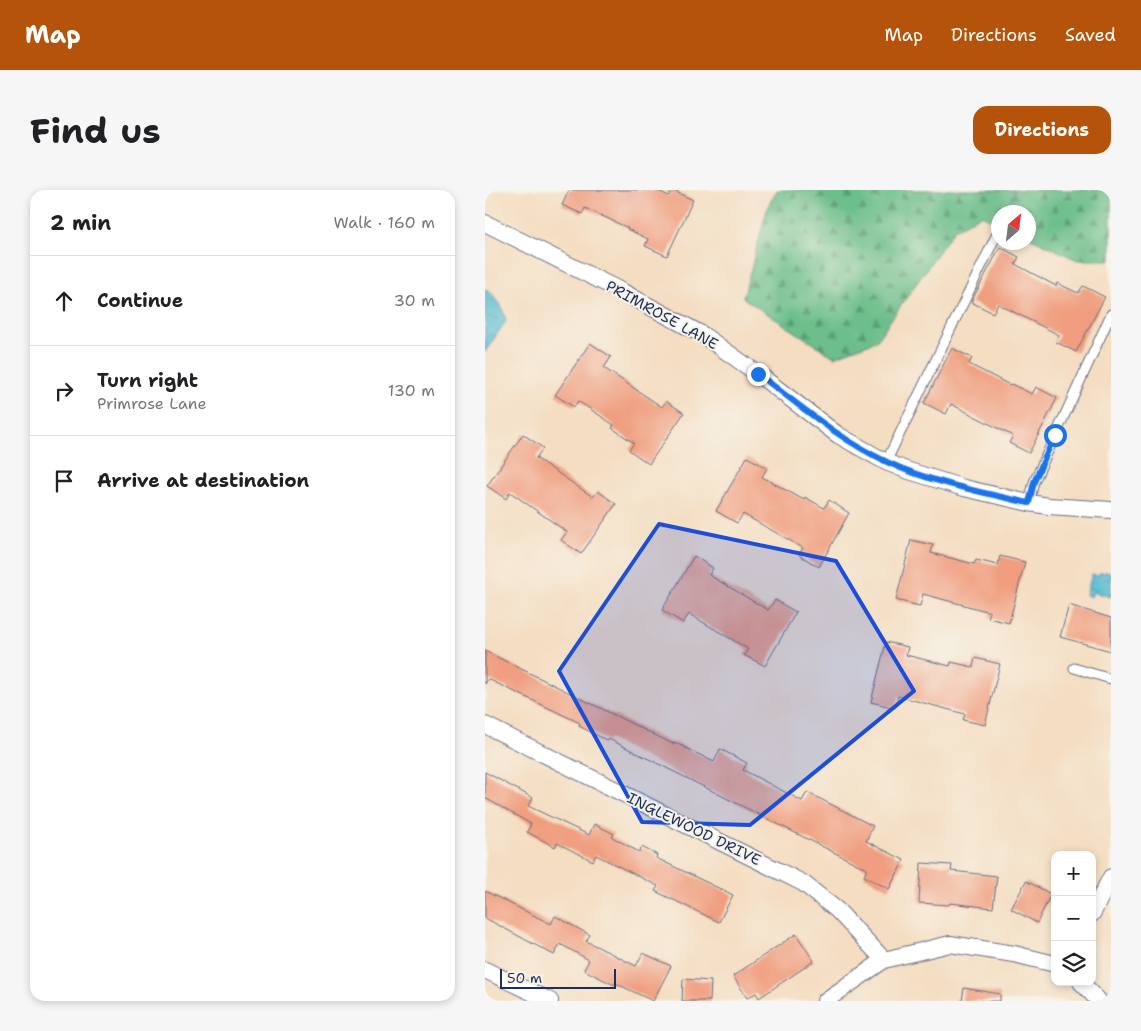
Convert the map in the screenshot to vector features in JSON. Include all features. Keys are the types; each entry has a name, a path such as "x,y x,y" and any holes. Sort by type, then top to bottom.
{"street":[{"name":"PRIMROSE LANE","path":"485,223 619,290 703,335 839,435 887,462 906,470 964,488 1029,503 1111,510"},
{"name":"INGLEWOOD DRIVE","path":"485,725 803,883 837,910 884,960"},
{"path":"1096,906 1111,877"},
{"path":"825,1001 884,960 951,944 1014,954 1051,963"},
{"path":"485,970 550,1001"},
{"path":"1085,986 1099,1001"}],"lane":[{"path":"887,462 991,246"},
{"path":"1029,503 1034,482 1111,314"},
{"path":"1074,668 1111,679"}],"highlighted area":[{"path":"659,524 836,561 914,691 750,825 642,822 559,671"}],"green space":[{"path":"777,190 1111,190 1111,260 1077,260 1036,240 1036,205 991,205 991,220 981,215 954,230 876,341 834,357 743,298 768,206"}],"water":[{"path":"485,289 499,302 506,321 485,352"},
{"path":"1111,572 1111,597 1093,592 1091,597 1086,595 1092,574 1099,576 1099,573"}],"building":[{"path":"569,190 656,190 669,196 672,190 693,200 667,256 645,246 648,239 628,228 585,208 582,214 562,205"},
{"path":"998,250 1006,250 1019,257 1015,264 1056,286 1057,283 1078,293 1083,286 1105,297 1076,352 1056,342 1059,335 998,304 993,313 971,302"},
{"path":"590,343 611,357 604,368 662,407 666,401 684,413 649,464 629,450 634,443 612,428 614,425 578,401 574,407 555,395"},
{"path":"952,348 972,358 969,364 1010,385 1032,394 1036,387 1057,398 1029,453 1009,443 1013,436 951,404 946,414 924,403"},
{"path":"523,434 543,448 536,458 593,497 598,491 616,504 581,554 561,540 567,532 510,492 506,499 487,486"},
{"path":"747,457 767,468 762,477 804,500 805,497 824,508 829,500 849,513 819,567 799,555 803,548 743,514 737,523 716,511"},
{"path":"911,540 933,545 931,553 974,564 976,560 998,565 1000,556 1025,562 1009,623 988,618 990,612 923,594 920,606 896,600"},
{"path":"694,556 713,568 709,575 768,610 775,600 796,612 765,666 744,655 748,649 689,614 683,623 662,610"},
{"path":"1069,605 1111,618 1111,651 1060,637"},
{"path":"886,642 908,647 906,655 950,666 951,662 973,667 975,658 1000,664 985,725 963,720 965,714 898,696 895,708 871,702"},
{"path":"485,651 673,744 674,742 714,762 720,749 747,763 743,770 802,801 807,792 873,826 866,841 904,860 889,889 864,876 867,869 609,739 608,741 579,726 580,723 488,679 485,684"},
{"path":"485,772 533,798 528,806 589,835 594,824 614,834 612,837 639,852 642,847 657,855 656,858 733,895 719,922 655,891 658,886 596,855 593,861 557,843 555,847 527,832 531,824 485,798"},
{"path":"921,863 952,865 951,871 997,876 993,908 950,903 949,905 919,903"},
{"path":"1026,881 1051,894 1037,923 1011,909"},
{"path":"485,891 551,924 555,916 590,935 586,941 636,966 643,953 671,966 653,1001 584,970 589,960 560,944 554,955 485,918"},
{"path":"796,934 814,961 759,998 756,993 747,998 733,976"},
{"path":"683,979 711,981 710,1001 682,1001"},
{"path":"964,988 1000,994 1000,1001 962,1001"}],"route":[{"path":"758,374 839,435 887,462 906,470 964,488 1029,503 1034,482 1055,435"}]}
